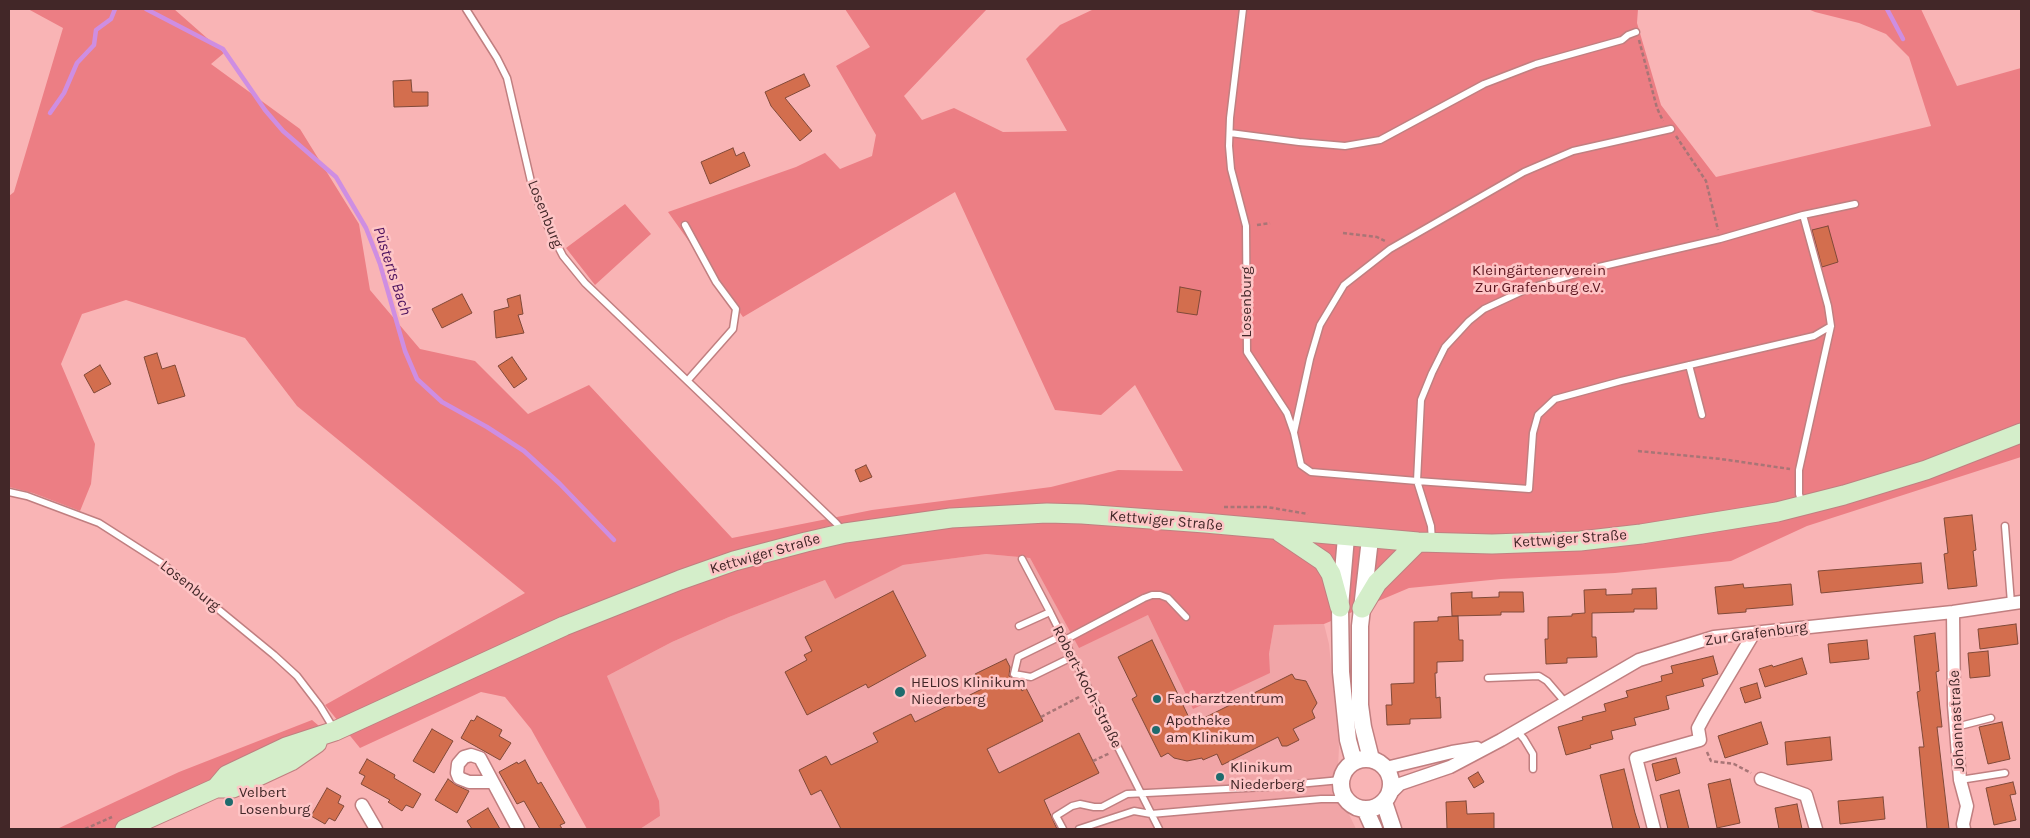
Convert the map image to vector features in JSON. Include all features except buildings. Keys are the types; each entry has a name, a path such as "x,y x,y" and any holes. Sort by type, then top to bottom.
{"main road":[{"name":"Kettwiger Straße","path":"125,829 216,788 233,788 291,761 335,731 564,626 680,580 751,556 845,534 951,518 1047,513 1099,515 1370,539 1425,542 1492,544 1580,540 1707,525 1802,506 1926,470 2021,433"},
{"path":"1277,530 1323,561 1331,574 1340,607"},
{"path":"1362,608 1377,583 1425,542"}],"street":[{"path":"1346,537 1340,607 1341,672 1348,740 1354,762"},
{"path":"1370,539 1360,626 1360,705 1371,759"},
{"name":"Zur Grafenburg","path":"1387,799 1400,784 1450,767 1484,747 1517,731 1639,660 1714,637 1953,612 2016,603"},
{"name":"Johannastraße","path":"1953,612 1956,726 1960,780 1967,806 1963,824 1964,829"},
{"path":"1654,829 1636,758 1700,740 1698,728 1754,633"},
{"name":"Zur Grafenburg","path":"1386,768 1452,752 1484,747"},
{"path":"1371,759 1379,762 1386,768 1391,776 1392,786 1387,799 1375,808 1364,809 1354,806 1346,799 1342,790 1341,780 1344,773 1354,762 1371,759"},
{"path":"1761,779 1806,795 1816,829"},
{"path":"492,782 518,829"},
{"path":"1387,799 1393,829"},
{"path":"362,805 376,829"},
{"path":"1364,809 1374,829"}],"lane":[{"name":"Losenburg","path":"466,9 497,58 506,78 532,186 547,225 563,256 585,283 836,522 845,534"},
{"name":"Losenburg","path":"1243,9 1230,133 1231,169 1246,226 1247,352 1287,413 1294,433 1301,465 1311,472 1529,489 1533,433 1538,415 1555,399 1689,365"},
{"path":"1230,133 1344,146 1380,140 1484,84 1536,64 1622,40 1636,32"},
{"path":"1294,433 1310,359 1320,325 1344,284 1394,247 1515,177 1540,165 1573,151 1670,129"},
{"path":"1425,542 1431,526 1417,481 1421,400 1445,347 1469,321 1484,309 1527,289 1599,267 1720,239 1803,215 1855,204"},
{"path":"1802,506 1799,494 1799,470 1831,326 1828,306 1803,215"},
{"path":"685,224 716,282 736,309 733,329 688,380"},
{"path":"1702,415 1689,365 1814,336 1831,326"},
{"name":"Losenburg","path":"9,492 27,496 99,523 164,564 297,676 320,706 335,731"},
{"path":"2006,526 2016,603"},
{"path":"1022,559 1050,612"},
{"path":"1072,657 1031,677 1014,674 1018,657 1152,595 1168,598 1186,617"},
{"name":"Robert-Koch-Straße","path":"1019,626 1050,612 1159,829"},
{"path":"1488,678 1539,676 1547,681 1565,702"},
{"path":"1956,726 1991,718"},
{"path":"1517,731 1533,754 1533,769"},
{"path":"1960,780 2005,773"},
{"path":"1063,829 1056,816 1072,806 1080,804 1094,808 1102,807 1127,794 1266,787 1341,780"},
{"path":"1079,829 1134,810 1151,814 1321,799 1346,799"}],"path":[{"path":"1636,32 1656,108 1706,181 1720,239"},
{"path":"1251,225 1270,223"},
{"path":"1343,233 1378,237 1394,247"},
{"path":"1638,451 1721,459 1799,470"},
{"path":"1041,717 1090,693"},
{"path":"1700,740 1711,761 1734,764 1761,779"},
{"path":"1094,761 1118,748"}],"shaded area":[{"name":"HELIOS Klinikum Niederberg","path":"986,554 1030,558 1079,647 1148,615 1269,673 1269,654 1274,625 1324,624 1329,644 1339,747 1337,789 1356,829 640,829 660,816 607,676 672,642 729,617 825,580 835,599 903,565"}],"green space":[{"name":"Kleingärtenerverein Zur Grafenburg e.V.","path":"28,9 174,9 224,53 211,64 300,129 359,224 370,290 420,349 475,361 528,414 589,385 732,538 872,510 1051,487 1118,470 1183,471 1135,385 1101,415 1055,410 955,192 743,317 668,212 796,167 825,153 840,169 872,156 876,135 836,66 870,47 845,9 987,9 904,96 922,120 954,108 1003,132 1067,131 1026,59 1060,25 1094,9 1638,9 1637,23 1661,105 1716,177 1931,126 1909,57 1886,34 1859,23 1808,9 1921,9 1957,86 2021,68 2021,457 1807,526 1731,561 1615,573 1501,579 1409,588 1324,624 1274,625 1269,654 1270,673 1193,709 1148,615 1079,648 1030,558 986,554 903,565 835,599 825,580 729,617 672,642 607,676 659,801 660,816 640,829 587,829 531,729 505,697 481,692 360,748 325,705 525,593 297,406 245,338 126,300 82,314 61,364 95,444 91,484 80,511 33,493 9,487 9,196 14,192 63,28"},
{"path":"625,204 651,234 595,285 566,248"},
{"path":"312,720 325,731 117,829 57,829 179,772"}],"waterway":[{"path":"50,113 64,93 77,63 94,45 96,30 111,19 115,9"},
{"name":"Püsterts Bach","path":"146,9 223,49 265,110 283,131 336,177 366,228 380,264 405,351 417,379 442,402 487,427 524,451 560,484 614,540"},
{"path":"1887,9 1903,39"}],"place":[{"name":"HELIOS Klinikum Niederberg","path":"900,692"},
{"name":"Facharztzentrum","path":"1157,699"},
{"name":"Apotheke am Klinikum","path":"1156,730"},
{"name":"Klinikum Niederberg","path":"1220,777"},
{"name":"Velbert Losenburg","path":"229,802"}]}
